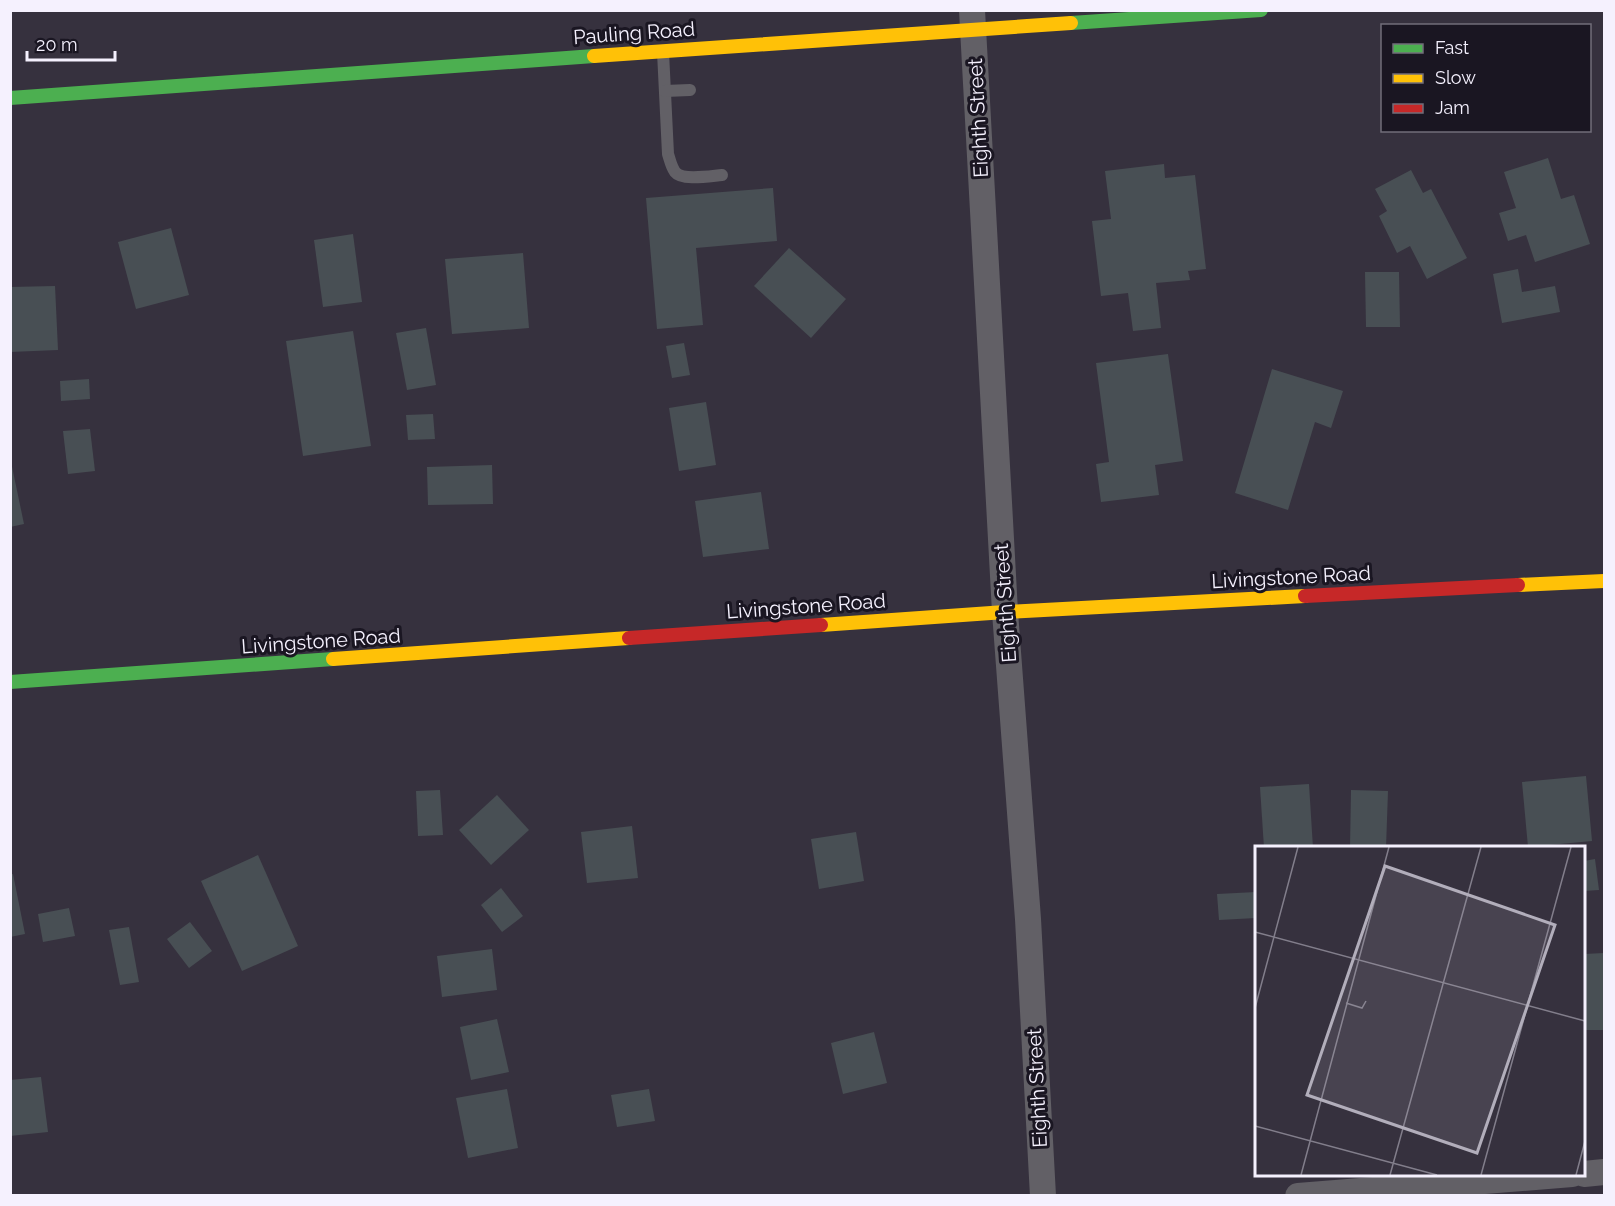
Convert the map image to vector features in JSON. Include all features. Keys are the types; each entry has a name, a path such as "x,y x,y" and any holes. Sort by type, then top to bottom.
{"street":[{"name":"Pauling Road","path":"10,98 663,51 973,20 1261,10"},
{"name":"Eighth Street","path":"973,20 1005,612 1027,907 1043,1196"},
{"name":"Livingstone Road","path":"10,682 1005,612 1605,581"},
{"path":"1585,1174 1605,1172"},
{"path":"1298,1196 1547,1176"}],"lane":[{"path":"663,51 668,153 671,165 676,174 685,177 722,175"},
{"path":"665,92 690,90"}],"building":[{"path":"1548,158 1561,199 1574,195 1590,244 1535,262 1526,235 1508,241 1499,213 1516,208 1504,172"},
{"path":"1164,164 1165,178 1195,175 1206,269 1188,271 1190,280 1156,283 1161,328 1133,331 1128,293 1101,296 1092,221 1111,219 1105,171"},
{"path":"1411,170 1423,193 1431,189 1467,258 1427,279 1410,246 1397,253 1379,216 1387,211 1375,189"},
{"path":"773,188 777,241 696,248 703,325 657,329 646,198"},
{"path":"171,228 189,295 136,309 118,242"},
{"path":"353,234 362,302 323,307 314,240"},
{"path":"789,248 846,299 811,338 754,286"},
{"path":"523,253 529,328 452,334 445,259"},
{"path":"1518,269 1522,292 1555,286 1560,312 1502,323 1493,274"},
{"path":"1365,272 1399,272 1400,327 1366,327"},
{"path":"55,286 58,350 10,352 10,287"},
{"path":"426,328 436,385 407,390 396,333"},
{"path":"353,331 371,446 303,456 286,341"},
{"path":"684,343 690,375 672,378 666,346"},
{"path":"1168,354 1183,461 1155,465 1159,495 1101,502 1096,464 1109,462 1096,363"},
{"path":"1272,369 1343,391 1331,428 1315,422 1288,510 1235,493"},
{"path":"89,379 90,399 61,401 60,381"},
{"path":"706,402 716,465 679,471 669,408"},
{"path":"433,414 435,439 408,440 406,415"},
{"path":"90,429 95,471 68,474 63,431"},
{"path":"10,457 24,524 10,527"},
{"path":"492,465 493,504 428,505 427,467"},
{"path":"761,492 769,549 703,557 695,501"},
{"path":"1586,776 1592,841 1528,846 1522,782"},
{"path":"1309,784 1313,846 1264,846 1260,787"},
{"path":"440,790 443,835 418,836 416,791"},
{"path":"1351,790 1388,791 1386,846 1350,846"},
{"path":"497,795 529,830 491,865 459,830"},
{"path":"632,826 638,878 587,883 581,832"},
{"path":"856,832 864,881 819,889 811,839"},
{"path":"258,855 298,946 242,971 201,881"},
{"path":"1595,859 1599,890 1585,891 1585,861"},
{"path":"13,874 25,934 10,937 10,875"},
{"path":"501,888 523,916 502,932 481,905"},
{"path":"1255,892 1255,918 1219,920 1217,894"},
{"path":"69,908 75,936 43,942 38,914"},
{"path":"190,922 212,951 189,968 167,939"},
{"path":"129,927 139,982 120,985 109,930"},
{"path":"492,949 497,990 442,997 437,956"},
{"path":"1604,953 1604,1030 1585,1030 1585,954"},
{"path":"497,1019 509,1072 471,1080 460,1027"},
{"path":"874,1032 887,1083 843,1094 831,1043"},
{"path":"41,1077 48,1132 10,1136 10,1080"},
{"path":"507,1089 518,1148 468,1158 456,1098"},
{"path":"649,1089 655,1121 617,1127 611,1095"}],"traffic: fast":[{"path":"1071,23 1261,10"},
{"path":"10,98 594,56"},
{"path":"10,682 333,659"}],"traffic: slow":[{"path":"594,56 1071,23"},
{"path":"1518,585 1604,581"},
{"path":"821,625 1005,612 1305,596"},
{"path":"333,659 629,638"}],"traffic: jam":[{"path":"1305,596 1518,585"},
{"path":"629,638 821,625"}]}
